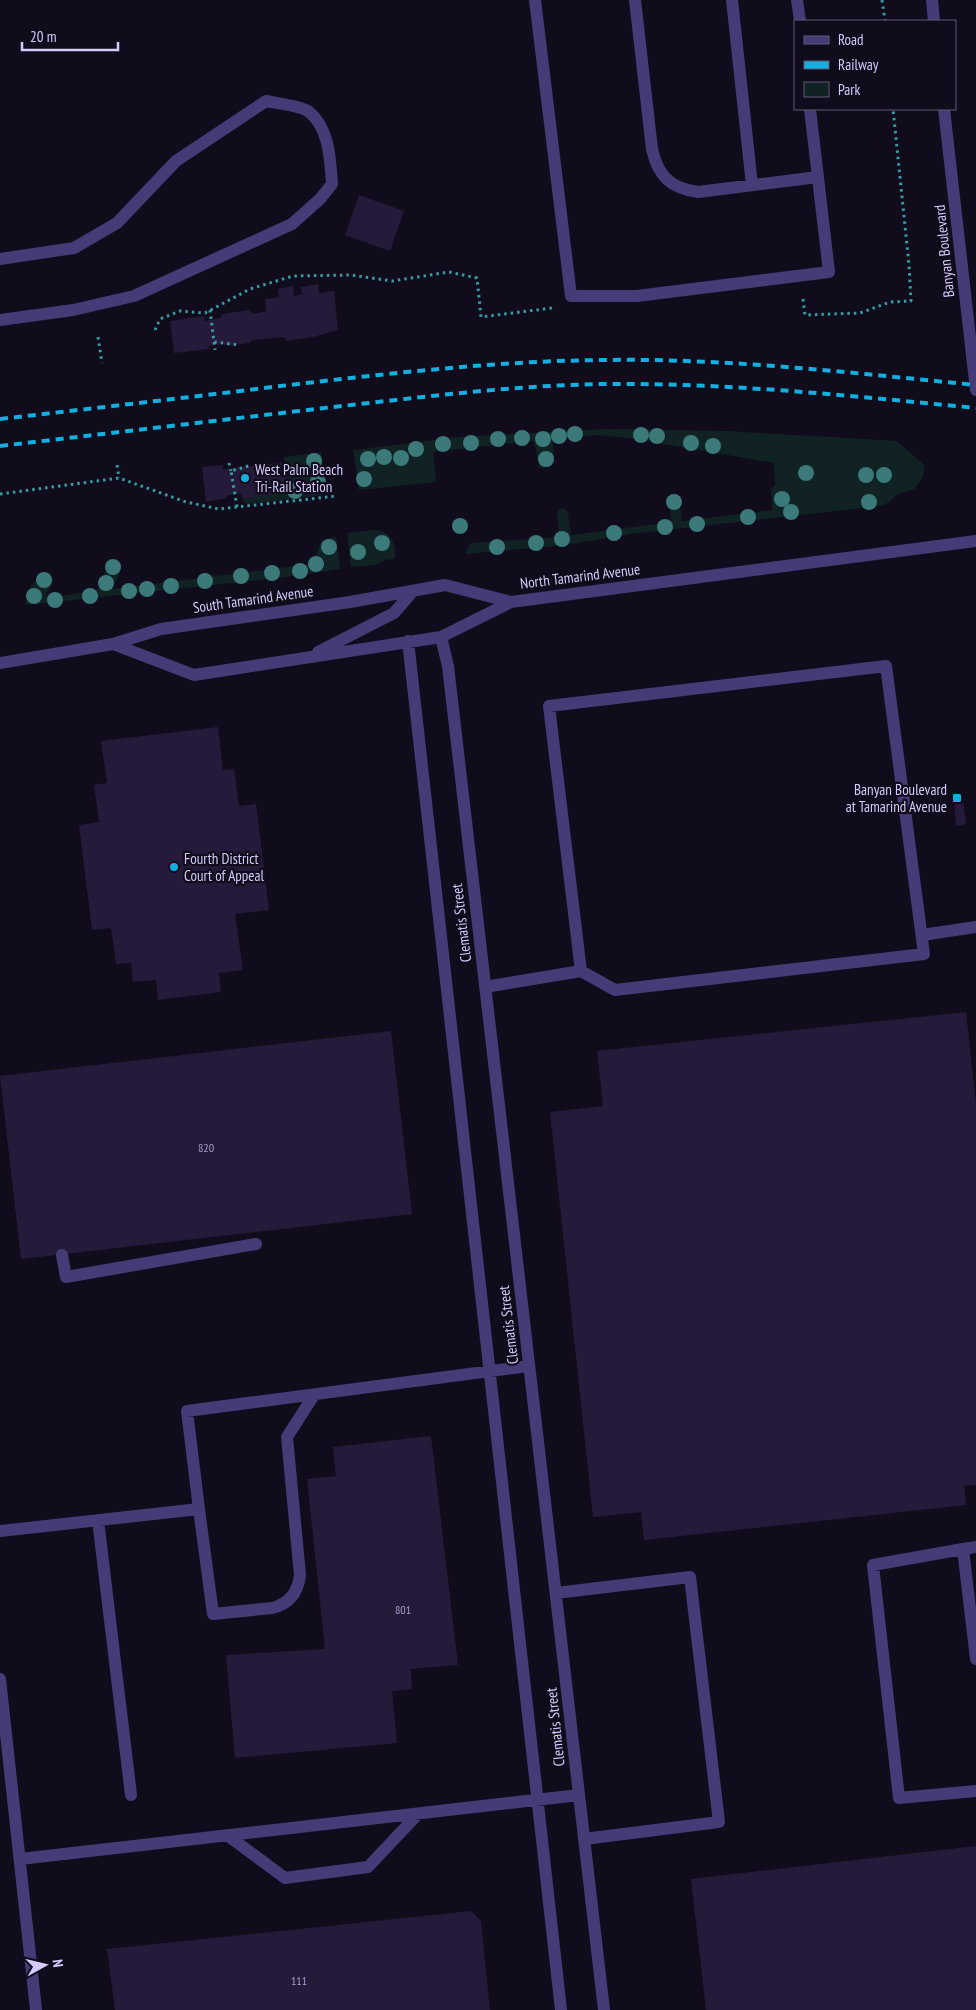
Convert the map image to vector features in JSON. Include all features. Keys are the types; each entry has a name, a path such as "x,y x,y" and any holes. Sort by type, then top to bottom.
{"street":[{"path":"536,0 571,296 637,296 829,272 810,110"},
{"path":"635,0 652,149 655,162 662,174 672,184 684,190 698,192 818,177"},
{"path":"732,0 752,185"},
{"path":"798,0 800,20"},
{"path":"932,0 934,20"},
{"path":"0,259 74,248 116,223 176,161 266,101 307,110 323,127 332,184 320,199 292,224 134,296 74,310 0,320"},
{"name":"Banyan Boulevard","path":"944,110 974,347 976,390"},
{"name":"North Tamarind Avenue","path":"113,644 194,675 441,637 511,602 976,541"},
{"name":"South Tamarind Avenue","path":"0,663 113,644 161,629 350,602 445,585 511,602"},
{"path":"305,658 394,613 413,591"},
{"name":"Clematis Street","path":"441,637 448,666 604,2010"},
{"name":"Clematis Street","path":"408,642 562,2010"},
{"path":"485,987 581,971 615,990 924,954 886,666 549,706 581,971"},
{"path":"922,934 976,927"},
{"path":"62,1254 66,1277 256,1244"},
{"path":"314,1394 287,1437 300,1575 296,1593 281,1606 213,1614 187,1411 314,1394 529,1366"},
{"path":"0,1531 199,1509"},
{"path":"98,1520 131,1795"},
{"path":"976,1547 872,1565 899,1798 976,1791"},
{"path":"963,1549 976,1660"},
{"path":"556,1593 690,1577 719,1822 584,1839"},
{"path":"0,1678 36,2010"},
{"path":"20,1859 579,1796"},
{"path":"227,1835 285,1878 368,1867 418,1814"}],"path":[{"path":"882,0 885,20"},
{"path":"800,276 806,314 860,313 890,302 911,301 894,110"},
{"path":"155,330 160,319 180,311 205,313 250,289 293,276 351,275 392,281 450,272 477,278 481,318 558,308 571,296"},
{"path":"210,310 215,350"},
{"path":"98,337 102,363"},
{"path":"214,342 238,345"},
{"path":"229,463 237,507"},
{"path":"117,465 119,478"},
{"path":"232,472 252,465"},
{"path":"0,494 119,478 186,502 219,509 337,496"}],"green space":[{"path":"606,429 727,431 897,441 925,466 922,479 914,489 896,495 890,502 880,506 631,534 566,545 465,554 471,543 560,537 557,513 561,508 565,509 568,513 571,535 671,522 669,497 676,495 679,498 682,521 772,510 771,488 775,485 774,463 628,438 596,435 553,440 554,462 550,467 539,467 534,441 433,452 436,482 359,490 353,450 458,437"},
{"path":"321,452 326,487 323,495 247,504 243,502 242,497 271,495 273,489 289,487 284,457"},
{"path":"374,530 384,532 391,539 395,548 395,559 385,560 375,565 351,567 347,533"},
{"path":"336,536 340,569 279,578 25,605 31,585 45,573 49,573 53,579 46,596 50,598 97,590 109,564 116,562 120,563 121,568 113,589 312,564 322,540"}],"building":[{"path":"359,195 404,211 390,251 345,235"},
{"path":"318,284 319,293 334,291 338,330 313,337 286,341 284,337 252,340 250,343 227,346 223,344 209,346 209,349 174,353 170,321 204,316 205,321 220,318 222,314 249,310 253,314 266,311 265,299 279,297 278,289 293,286 294,296 302,294 301,287"},
{"name":"West Palm Beach Tri-Rail Station","path":"285,462 289,487 273,489 272,495 246,498 242,497 241,493 206,502 202,467 223,465 223,469"},
{"name":"Fourth District Court of Appeal","path":"218,727 223,770 234,769 239,806 256,804 269,910 235,914 243,970 219,973 221,992 158,1000 156,980 133,982 131,963 116,964 111,928 92,930 79,825 99,822 94,785 107,783 101,741"},
{"path":"963,801 966,824 956,826 954,802"},
{"path":"966,1012 976,1103 976,1485 964,1486 966,1505 644,1540 641,1512 593,1517 550,1112 603,1106 597,1051"},
{"path":"391,1031 412,1214 21,1259 0,1076"},
{"path":"431,1436 458,1665 411,1669 412,1689 392,1691 397,1743 235,1758 226,1655 325,1649 307,1479 336,1476 333,1447"},
{"path":"976,1846 976,2010 706,2010 691,1879"},
{"path":"471,1911 481,1921 490,2010 115,2010 107,1949"}],"railway":[{"path":"0,419 406,372 484,365 563,361 696,361 836,371 976,385"},
{"path":"0,446 436,396 504,389 573,385 653,384 746,388 976,408"}],"place":[{"name":"West Palm Beach Tri-Rail Station","path":"245,478"},
{"name":"Banyan Boulevard at Tamarind Avenue","path":"957,798"},
{"name":"Fourth District Court of Appeal","path":"174,867"}]}
